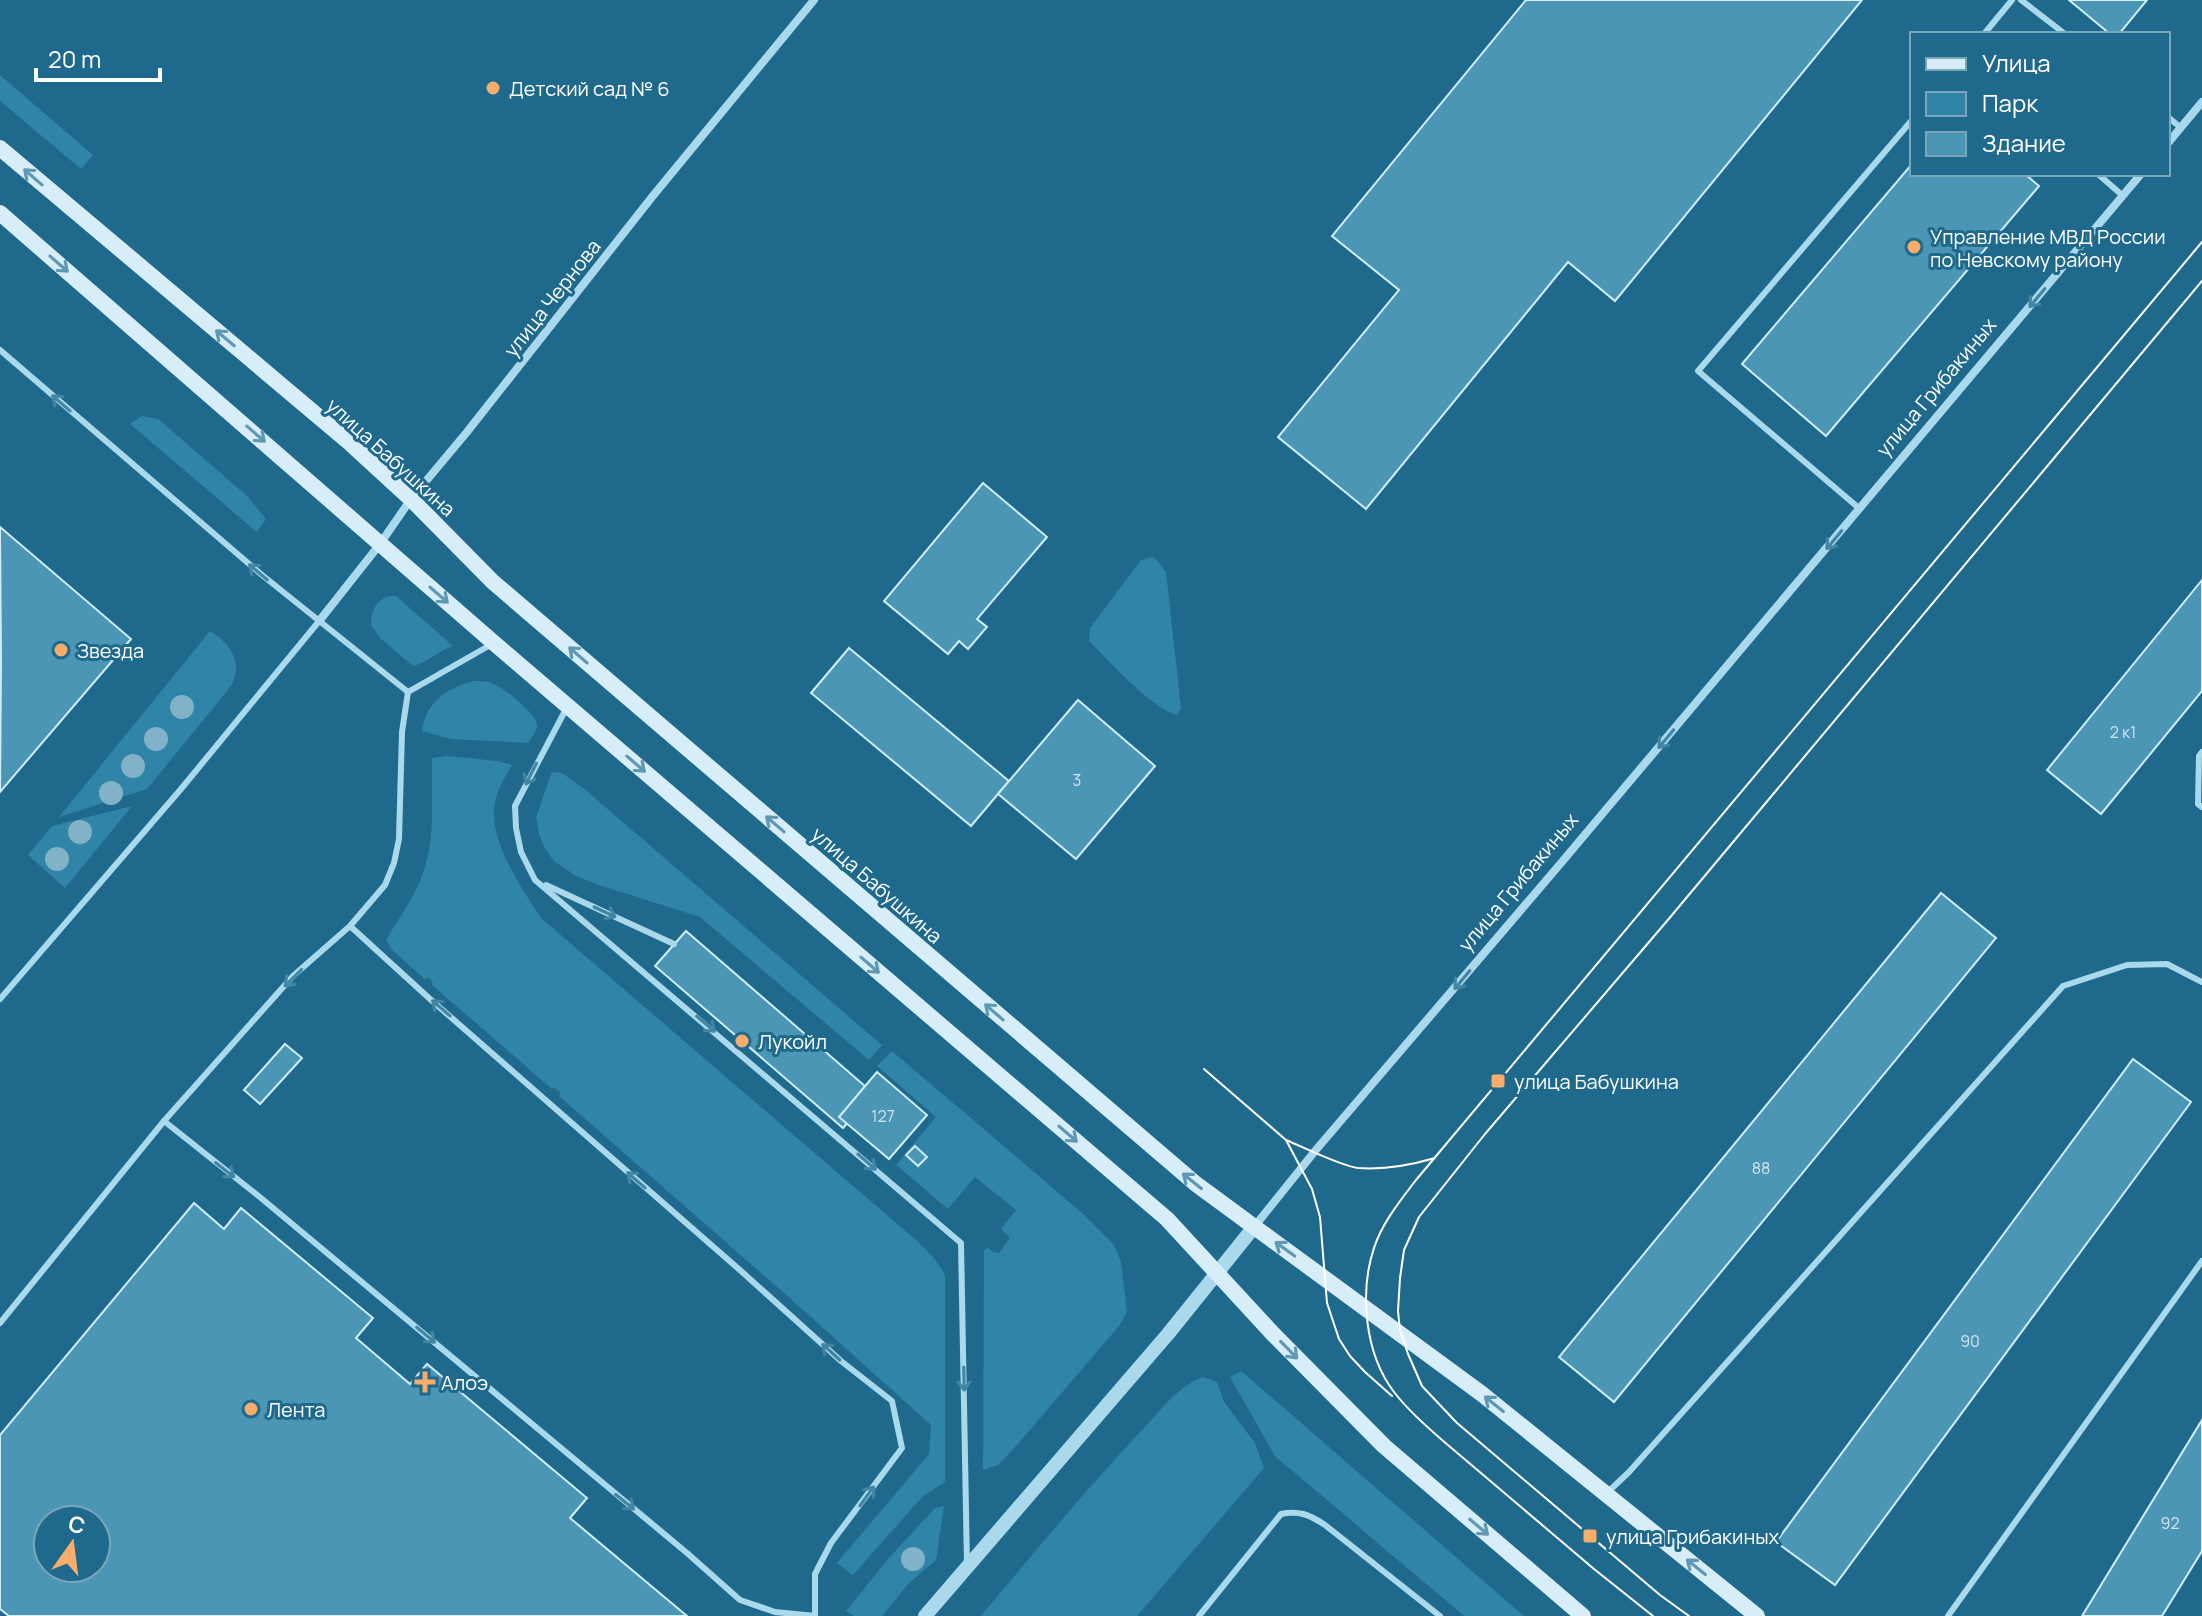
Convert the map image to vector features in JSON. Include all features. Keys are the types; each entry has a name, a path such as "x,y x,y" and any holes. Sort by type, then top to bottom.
{"main road":[{"name":"улица Бабушкина","path":"0,148 351,444 493,582 1196,1184 1482,1394 1757,1616"},
{"path":"0,213 494,643 1167,1219 1384,1446 1583,1616"}],"street":[{"name":"улица Чернова","path":"320,620 411,499 814,0"},
{"path":"2170,141 2202,102"},
{"name":"улица Грибакиных","path":"925,1616 1168,1334 1320,1145 2139,176"}],"lane":[{"path":"1986,32 2012,0"},
{"path":"2021,0 2062,32"},
{"path":"2170,119 2181,128"},
{"path":"1860,509 1698,371 1910,122"},
{"path":"2100,176 2123,196"},
{"path":"0,350 262,575 408,692"},
{"path":"0,999 181,789 320,620"},
{"path":"408,692 494,643"},
{"path":"0,1323 164,1121 293,976 350,926 385,885 399,839 402,732 408,692"},
{"path":"568,706 515,806 521,852 535,880 961,1243 967,1566"},
{"path":"2202,752 2199,756 2198,804 2202,807"},
{"path":"535,880 674,944"},
{"path":"164,1121 424,1332 740,1600 775,1612 815,1616 815,1574 831,1543 902,1448 892,1401 841,1361 350,926"},
{"path":"1606,1494 2063,986 2127,965 2167,964 2202,982"},
{"path":"808,1111 819,1107"},
{"path":"1948,1616 2202,1261"},
{"path":"1199,1616 1281,1514 1293,1512 1310,1515 1325,1525 1440,1616"}],"green space":[{"path":"0,75 93,155 81,169 0,101"},
{"path":"142,416 158,419 246,495 266,519 257,532 130,424"},
{"path":"1154,557 1166,572 1181,708 1177,715 1143,694 1089,641 1090,628 1141,560"},
{"path":"389,596 396,596 453,646 413,666 380,638 371,625 375,607"},
{"path":"210,631 224,641 233,654 236,669 231,686 147,789 59,817"},
{"path":"474,681 499,686 532,715 537,727 528,743 451,739 422,731 428,712 439,698 455,687"},
{"path":"447,756 512,765 496,798 496,829 507,861 541,918 916,1240 943,1271 945,1482 923,1496 853,1575 837,1563 929,1454 931,1425 559,1096 561,1093 554,1087 552,1089 432,985 428,977 425,979 392,950 386,940 416,890 427,860 431,831 432,758"},
{"path":"552,772 562,773 583,788 882,1045 869,1060 700,917 599,885 576,876 554,861 544,847 536,817"},
{"path":"132,806 65,888 28,855 52,826"},
{"path":"892,1051 1081,1212 1114,1245 1121,1262 1127,1312 1119,1326 1017,1445 998,1465 983,1470 984,1251 987,1247 999,1253 1010,1238 1001,1229 1016,1210 975,1177 948,1209 896,1165 936,1117 877,1066"},
{"path":"1241,1371 1524,1616 1464,1616 1275,1456 1230,1377"},
{"path":"1203,1377 1217,1382 1224,1402 1255,1443 1264,1468 1137,1616 981,1616 1163,1407 1186,1386"},
{"path":"944,1506 936,1560 909,1583 882,1616 854,1616 846,1611 935,1508"}],"building":[{"path":"1526,0 1862,0 1615,301 1568,262 1366,509 1278,437 1399,290 1332,236"},
{"path":"2069,0 2147,0 2121,32 2108,32"},
{"name":"Управление МВД России по Невскому району","path":"1910,166 1910,176 2027,176 2039,186 1826,436 1742,364"},
{"path":"983,483 1047,537 977,619 987,627 968,649 959,641 948,654 884,601"},
{"name":"Звезда","path":"0,527 131,639 0,792 1,662"},
{"path":"2202,580 2202,691 2101,814 2047,770"},
{"path":"849,648 1009,781 971,826 811,693"},
{"path":"1078,700 1155,766 1076,859 998,794"},
{"path":"1941,893 1996,938 1614,1402 1559,1357"},
{"path":"686,931 873,1093 843,1128 655,966"},
{"path":"285,1044 302,1058 260,1104 244,1090"},
{"path":"2133,1059 2191,1102 1835,1585 1776,1542"},
{"path":"877,1072 927,1115 889,1159 839,1117"},
{"path":"915,1146 927,1157 918,1166 906,1155"},
{"name":"Лента","path":"194,1203 224,1229 241,1208 373,1318 356,1338 410,1384 427,1364 587,1498 570,1518 687,1616 9,1616 0,1609 0,1435"},
{"path":"2202,1420 2202,1551 2162,1616 2082,1616"}],"tram line":[{"path":"1653,1616 1442,1440 1394,1392 1377,1360 1368,1323 1367,1284 1377,1239 1416,1180 2202,242"},
{"path":"1689,1616 1660,1595 1457,1423 1422,1386 1400,1330 1398,1311 1404,1250 1419,1217 1485,1134 2202,281"},
{"path":"1204,1069 1286,1140 1312,1189 1320,1217 1327,1303 1339,1339 1350,1356 1392,1396"},
{"path":"1286,1140 1358,1168 1397,1166 1435,1158"}],"place":[{"name":"Детский сад № 6","path":"493,88"},
{"name":"Управление МВД России по Невскому району","path":"1914,247"},
{"name":"Звезда","path":"61,650"},
{"name":"Лукойл","path":"742,1041"},
{"name":"улица Бабушкина","path":"1498,1081"},
{"name":"Алоэ","path":"425,1382"},
{"name":"Лента","path":"251,1409"},
{"name":"улица Грибакиных","path":"1590,1536"}]}
